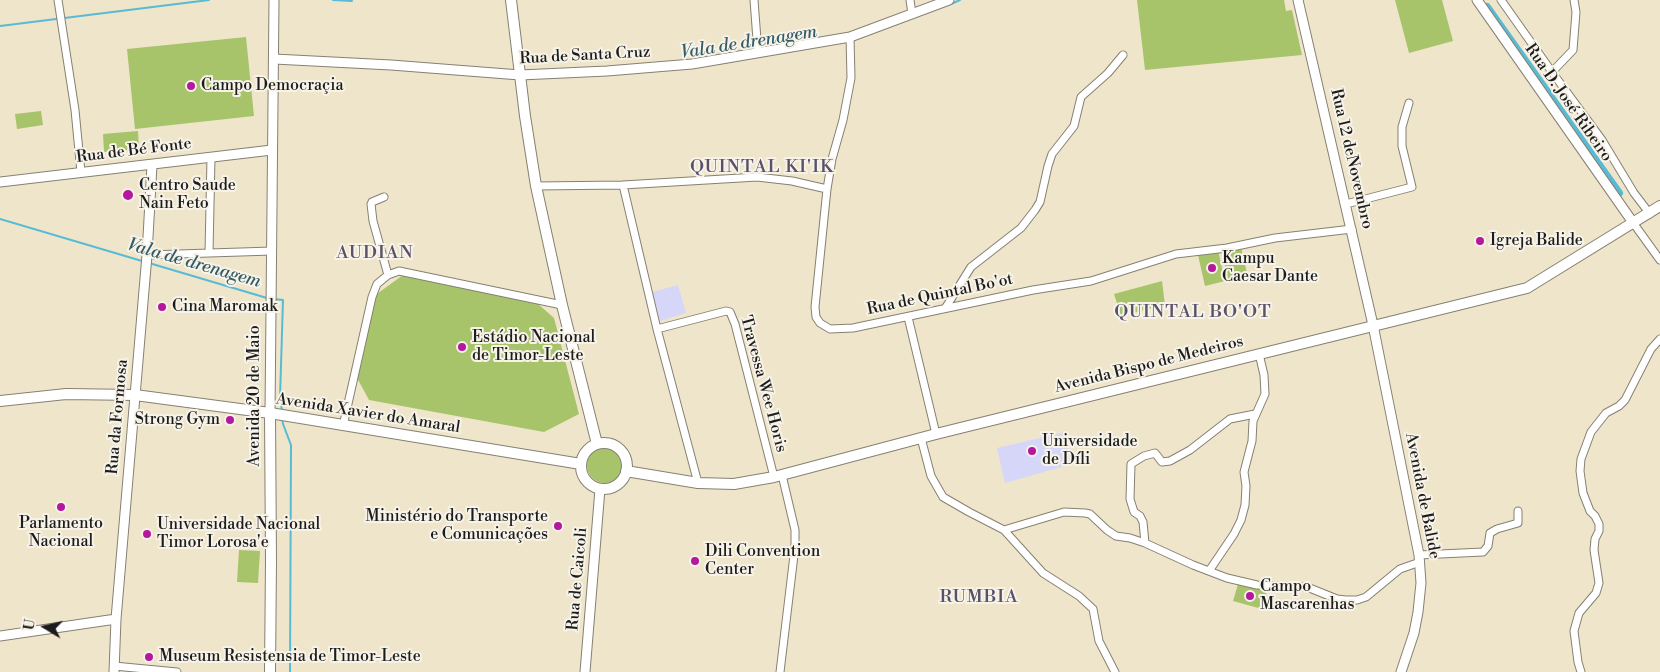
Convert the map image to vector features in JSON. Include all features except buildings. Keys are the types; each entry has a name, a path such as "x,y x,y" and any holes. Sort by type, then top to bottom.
{"main road":[{"path":"512,0 520,75 536,186 562,305 597,444"},
{"name":"Avenida Bispo de Medeiros","path":"626,471 698,483 734,484 778,476 936,434 1527,288 1634,224 1660,206"},
{"name":"Avenida Xavier do Amaral","path":"0,401 66,394 135,395 270,413 581,464"},
{"name":"Avenida 20 de Maio","path":"270,413 270,672"},
{"path":"597,444 610,444 622,452 625,458 626,471 619,483 614,486 600,488 588,483 584,477 581,464 586,452 597,444"}],"street":[{"path":"58,0 75,110 81,172"},
{"name":"Avenida 20 de Maio","path":"270,413 274,0"},
{"path":"754,0 758,53"},
{"path":"910,0 912,14"},
{"name":"Rua de Santa Cruz","path":"274,59 392,65 520,75 607,71 692,64 850,40 949,0"},
{"name":"Rua 12 deNovembro","path":"1298,0 1373,325"},
{"name":"Rua D. José Ribeiro","path":"1478,0 1634,224"},
{"path":"1502,0 1602,140 1634,193 1650,214"},
{"path":"1552,72 1573,50 1576,12 1574,0"},
{"name":"Rua de Quintal Bo'ot","path":"850,40 851,78 827,189 815,307 816,317 820,323 830,328 846,328 1033,290 1091,281 1176,254 1227,248 1275,238 1352,230"},
{"path":"946,308 971,267 1021,228 1035,210 1040,202 1052,154 1074,126 1081,97 1108,73 1123,55"},
{"path":"1346,204 1412,187 1402,146 1402,128 1409,103"},
{"name":"Rua de Bé Fonte","path":"0,182 272,150"},
{"path":"209,253 211,158"},
{"name":"Rua da Formosa","path":"114,669 116,619 147,255 152,165"},
{"path":"536,186 622,185 757,177 792,181 827,189"},
{"path":"622,185 698,483"},
{"path":"384,197 371,204 373,221 388,275"},
{"path":"1634,224 1660,260"},
{"path":"147,255 272,251"},
{"path":"343,426 372,297 377,284 388,275 399,272 562,305"},
{"name":"Travessa Wee Horis","path":"658,329 726,311 730,312 778,476"},
{"path":"908,316 936,434"},
{"name":"Avenida de Balide","path":"1373,325 1420,559 1421,583 1418,612 1414,633 1401,672"},
{"path":"1582,672 1578,662 1574,631 1579,613 1596,593 1599,583 1594,550 1599,524 1590,511 1583,493 1580,471 1581,459 1591,432 1606,414 1625,400 1651,349 1660,339"},
{"path":"1209,571 1234,534 1241,520 1245,505 1246,486 1244,472 1252,441 1253,421 1265,394 1264,375 1260,358"},
{"path":"1145,544 1143,522 1140,516 1134,512 1130,499 1131,464 1144,456 1155,453 1162,462 1170,461 1190,450 1230,419 1255,414"},
{"path":"921,438 931,476 943,497 1004,530 1043,573 1079,596 1093,609 1099,641 1115,672"},
{"path":"778,476 795,530 795,547 780,672"},
{"name":"Rua de Caicoli","path":"585,672 600,488"},
{"path":"1004,530 1064,512 1080,512 1090,514 1116,536 1130,538 1238,581 1257,585 1307,587 1337,599 1357,600 1366,597 1400,569 1420,559 1483,552 1488,546 1490,534 1497,529 1518,523 1518,511"},
{"path":"0,636 116,619"},
{"path":"114,669 177,672"}],"shaded area":[{"path":"678,285 686,313 660,321 652,292"},
{"path":"1065,432 1072,464 1005,483 997,448"}],"green space":[{"path":"1137,0 1284,0 1286,11 1292,10 1302,55 1145,70"},
{"path":"1395,0 1442,0 1453,41 1409,53"},
{"name":"Campo Democraçia","path":"246,37 254,116 135,129 127,49"},
{"path":"41,111 43,125 17,129 15,114"},
{"path":"138,131 139,149 104,152 103,134"},
{"path":"1241,247 1248,278 1229,283 1222,251"},
{"name":"Kampu Caesar Dante","path":"1218,250 1225,281 1205,286 1198,255"},
{"name":"Estádio Nacional de Timor-Leste","path":"403,275 537,303 554,318 579,414 544,432 369,400 356,376 374,296"},
{"path":"1162,281 1165,305 1121,316 1114,294"},
{"path":"605,447 618,452 623,465 618,478 605,483 592,478 587,465 592,452"},
{"path":"239,550 260,551 258,583 237,582"},
{"name":"Campo Mascarenhas","path":"1238,584 1267,591 1262,609 1233,601"}],"waterway":[{"name":"Vala de drenagem","path":"0,26 209,0"},
{"name":"Vala de drenagem","path":"333,0 352,1"},
{"name":"Vala de drenagem","path":"951,4 960,0"},
{"path":"1487,7 1619,193"},
{"name":"Vala de drenagem","path":"717,64 803,49"},
{"name":"Vala de drenagem","path":"0,219 142,261"},
{"name":"Vala de drenagem","path":"149,263 267,298"},
{"name":"Vala de drenagem","path":"274,299 283,300 280,398 282,411"},
{"name":"Vala de drenagem","path":"282,418 291,445 290,672"}],"place":[{"name":"Campo Democraçia","path":"191,86"},
{"name":"Centro Saude Nain Feto","path":"128,195"},
{"name":"Igreja Balide","path":"1480,241"},
{"name":"Kampu Caesar Dante","path":"1212,268"},
{"name":"Cina Maromak","path":"162,307"},
{"name":"Estádio Nacional de Timor-Leste","path":"462,347"},
{"name":"Strong Gym","path":"230,420"},
{"name":"Universidade de Díli","path":"1032,451"},
{"name":"Parlamento Nacional","path":"61,507"},
{"name":"Ministério do Transporte e Comunicações","path":"558,526"},
{"name":"Universidade Nacional Timor Lorosa'e","path":"147,534"},
{"name":"Dili Convention Center","path":"695,561"},
{"name":"Campo Mascarenhas","path":"1250,596"},
{"name":"Museum Resistensia de Timor-Leste","path":"149,657"}],"district":[{"name":"QUINTAL KI'IK","path":"762,168"},
{"name":"AUDIAN","path":"375,254"},
{"name":"QUINTAL BO'OT","path":"1193,313"},
{"name":"RUMBIA","path":"979,598"}]}
